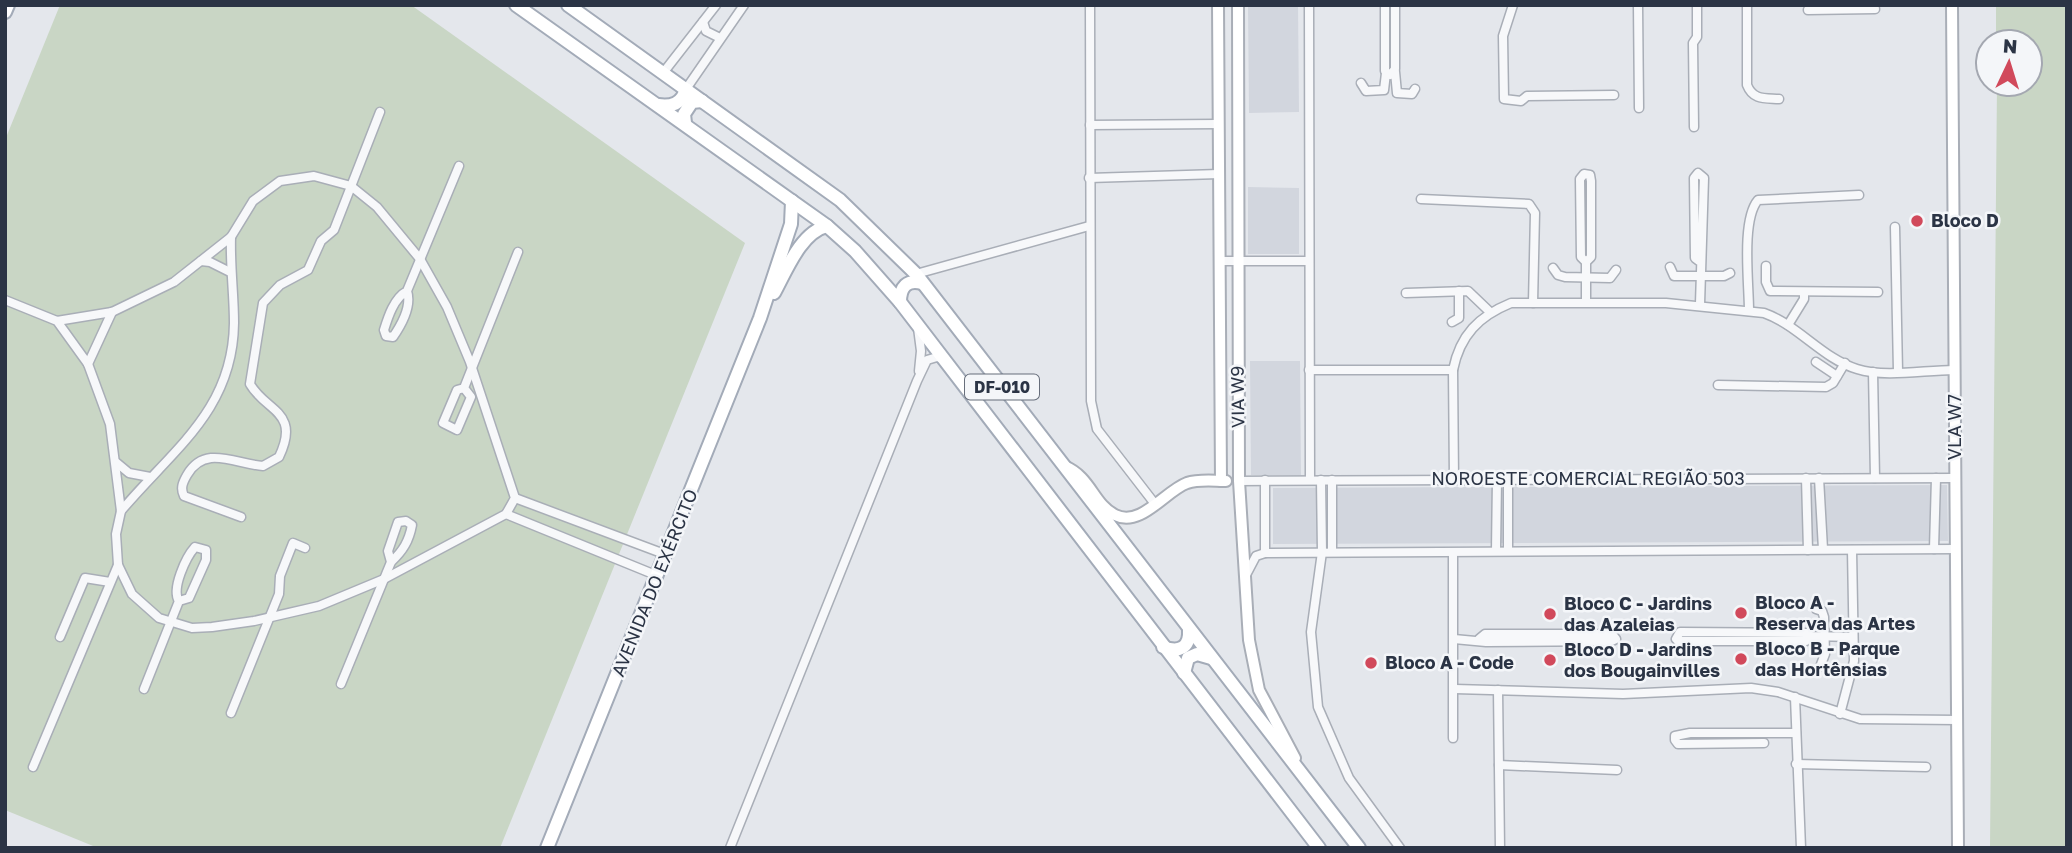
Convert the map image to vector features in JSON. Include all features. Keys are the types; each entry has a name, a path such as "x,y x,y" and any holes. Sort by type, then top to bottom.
{"main road":[{"path":"5,12 8,5"},
{"name":"DF-010","path":"516,5 827,226 855,251 900,302 1318,848"},
{"name":"DF-010","path":"568,5 840,200 919,279 1189,630 1306,776 1359,848"},
{"path":"657,105 674,105 682,98 685,89"},
{"path":"685,124 687,106 692,102 702,101"},
{"name":"AVENIDA DO EXÉRCITO","path":"547,848 760,318 791,224 792,201"},
{"name":"AVENIDA DO EXÉRCITO","path":"760,318 804,241 818,228 827,226"},
{"path":"900,302 900,292 904,286 919,279"},
{"path":"1163,646 1178,650 1185,648 1189,641 1189,630"},
{"path":"1184,673 1188,658 1197,654 1211,658"}],"street":[{"path":"663,73 716,5"},
{"path":"685,89 744,5"},
{"path":"1090,5 1089,226 1093,414 1097,429 1154,504"},
{"name":"VIA W9","path":"1218,5 1221,481"},
{"name":"VIA W9","path":"1238,5 1239,481 1249,640 1259,690 1306,776"},
{"path":"1308,5 1310,480"},
{"path":"1385,5 1390,72 1397,93 1412,94 1415,89"},
{"path":"1361,83 1366,91 1386,89 1390,72 1395,5"},
{"path":"1513,5 1503,36 1504,100 1521,101 1527,96 1614,95"},
{"path":"1638,5 1639,108"},
{"path":"1694,127 1693,41 1697,37 1697,5"},
{"path":"1747,5 1747,85 1751,93 1758,98 1779,99"},
{"name":"VLA W7","path":"1952,5 1958,848"},
{"path":"1813,8 1875,9"},
{"path":"703,22 706,31 720,38"},
{"path":"241,517 184,496 182,487 194,465 207,457 221,457 263,466 279,457 284,437 282,417 277,409 251,388 249,380 261,309 280,285 311,267 321,241 334,230 380,112"},
{"path":"1090,125 1218,124"},
{"path":"407,291 400,295 390,313 384,330 386,336 393,337 401,322 407,308 407,291 459,166"},
{"path":"1699,261 1703,257 1704,178 1698,173 1694,178 1695,258 1699,261 1700,304"},
{"path":"1089,178 1219,174"},
{"path":"1586,262 1591,257 1591,181 1590,175 1584,174 1580,180 1581,257 1586,262 1586,302"},
{"path":"5,300 57,321 112,312 147,298 201,261 231,237 253,201 280,181 314,176 351,186 377,207 420,259 447,307 472,369 515,498 506,514 384,579 329,602 270,617 212,627 192,628 172,622 140,603 118,565 116,534 121,511 110,424 88,364 57,321"},
{"path":"1219,197 1230,193 1237,196"},
{"path":"1749,311 1749,223 1751,208 1758,200 1859,195"},
{"path":"1421,199 1529,204 1535,213 1533,303"},
{"path":"919,279 1089,226"},
{"path":"1895,227 1898,371"},
{"path":"121,511 150,477 191,437 212,407 224,380 234,323 230,272 231,237"},
{"path":"464,388 518,252"},
{"path":"201,261 210,262 230,272"},
{"path":"1219,261 1308,261"},
{"path":"1766,266 1766,282 1770,291 1878,292"},
{"path":"1670,267 1670,274 1674,276 1724,276 1730,273"},
{"path":"1553,268 1558,275 1610,278 1616,270"},
{"path":"1452,322 1459,318 1459,291"},
{"path":"1406,293 1471,292 1490,312"},
{"path":"1788,325 1804,299 1804,292"},
{"path":"1220,300 1231,305 1237,303"},
{"path":"1454,480 1453,370 1462,339 1490,312 1511,303 1700,304 1749,311 1779,318 1845,363 1873,372 1955,370"},
{"path":"88,364 112,312"},
{"path":"917,324 921,351 917,381"},
{"path":"730,848 917,381 927,360 937,357 944,359"},
{"path":"1816,362 1838,376"},
{"path":"1718,385 1826,387 1838,376 1845,363"},
{"path":"1309,370 1453,370"},
{"path":"1873,372 1875,478"},
{"path":"464,388 471,397 457,430 443,423 457,390 464,388"},
{"path":"117,463 136,476 150,477"},
{"name":"NOROESTE COMERCIAL REGIÃO 503","path":"1062,465 1079,472 1104,507 1115,516 1140,515 1187,483 1221,481 1955,478"},
{"path":"1806,478 1808,550"},
{"path":"1819,478 1823,549"},
{"path":"1934,549 1936,478"},
{"path":"1265,480 1265,553"},
{"path":"1321,480 1322,552 1311,632 1318,707 1349,778 1400,848"},
{"path":"1332,480 1332,552"},
{"path":"1496,551 1497,480"},
{"path":"1508,480 1508,551"},
{"path":"515,498 667,555"},
{"path":"506,514 658,576"},
{"path":"341,684 391,562 402,552 410,534 412,525 406,521 398,522 388,551 391,562"},
{"path":"231,713 279,594 280,576 293,544 305,548"},
{"path":"144,689 180,601 176,588 189,556 195,547 202,548 207,551 206,560 189,598 180,601"},
{"path":"1245,578 1256,556 1265,553 1956,549"},
{"path":"1840,715 1852,671 1852,550"},
{"path":"1453,553 1453,738"},
{"path":"33,768 118,565"},
{"path":"60,637 85,578 110,582"},
{"path":"1816,610 1822,611 1824,617 1825,660 1820,667"},
{"path":"1811,636 1806,641 1676,639 1680,632 1807,633 1811,636 1853,637"},
{"path":"1454,639 1479,639 1486,642 1612,641 1616,636 1514,633 1485,634 1479,639"},
{"path":"1455,689 1623,694 1751,688 1795,697 1840,715 1860,719 1957,720"},
{"path":"1497,690 1500,848"},
{"path":"1795,697 1801,848"},
{"path":"1763,743 1678,744 1675,736 1690,733 1796,733"},
{"path":"1796,764 1926,766"},
{"path":"1499,765 1618,770"}],"shaded area":[{"path":"1248,5 1298,5 1299,112 1249,113"},
{"path":"1248,187 1299,188 1299,254 1248,254"},
{"path":"1250,361 1300,361 1301,475 1251,475"},
{"path":"1947,485 1948,541 1273,544 1273,488"}],"green space":[{"path":"60,5 411,5 745,243 500,848 98,848 5,810 5,140"},
{"path":"1996,5 2067,5 2067,848 1990,848 1997,98 2044,98 2044,28 1996,28"}],"place":[{"name":"Bloco D","path":"1917,221"},
{"name":"Bloco A - Reserva das Artes","path":"1741,613"},
{"name":"Bloco C - Jardins das Azaleias","path":"1550,614"},
{"name":"Bloco B - Parque das Hortênsias","path":"1741,659"},
{"name":"Bloco D - Jardins dos Bougainvilles","path":"1550,660"},
{"name":"Bloco A - Code","path":"1371,663"}]}
